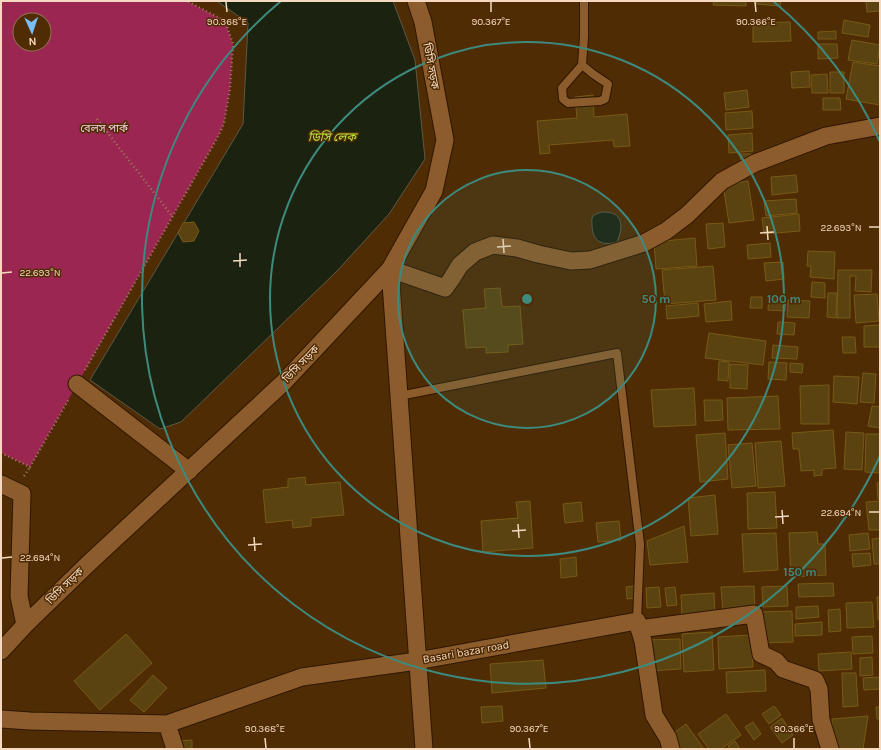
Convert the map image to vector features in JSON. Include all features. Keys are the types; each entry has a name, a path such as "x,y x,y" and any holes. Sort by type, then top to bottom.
{"street":[{"name":"ডিসি সড়ক","path":"1,651 25,625 284,382 390,269 434,191 446,140 423,22 416,1"},
{"path":"424,749 390,269 444,288 460,266 475,252 493,246 517,248 571,261 590,260 644,243 666,231 687,215 722,181 755,163 826,136 880,126"},
{"path":"77,384 189,471"},
{"path":"1,484 22,494 20,596 25,625"},
{"name":"Basari bazar road","path":"167,724 302,676 417,661 638,625 754,614 761,654 776,661 783,669 815,680 819,689 821,720 830,749"},
{"path":"638,625 643,641 654,715 668,738 671,749"},
{"path":"1,719 167,724 175,749"}],"lane":[{"path":"582,65 608,84 605,99 600,101 568,103 563,99 562,88 582,65 584,1"},
{"path":"399,396 617,353 640,544 638,625"}],"path":[{"path":"19,473 25,476 219,135 224,123 230,88 233,44 224,21 187,1"},
{"path":"97,119 172,216"},
{"path":"1,452 30,467"}],"green space":[{"name":"বেলস পার্ক","path":"1,1 187,1 225,21 233,44 230,89 224,123 219,135 30,467 1,453"}],"water":[{"name":"ডিসি লেক","path":"217,1 393,1 415,60 425,159 389,214 337,271 181,422 160,429 90,380 243,124 248,23"},
{"path":"602,212 614,214 620,221 621,230 617,242 599,242 594,236 592,217"}],"building":[{"path":"714,1 746,1 746,6 713,5"},
{"path":"756,1 781,1 780,6 756,4"},
{"path":"866,1 880,1 880,11 867,12"},
{"path":"844,20 870,25 868,37 842,33"},
{"path":"790,22 791,41 753,42 753,23"},
{"path":"836,31 836,39 818,39 818,32"},
{"path":"852,40 880,45 877,64 848,60"},
{"path":"818,44 837,44 838,58 818,59"},
{"path":"853,62 880,66 880,105 846,99"},
{"path":"809,71 810,87 792,88 791,72"},
{"path":"830,72 844,72 844,93 830,93"},
{"path":"827,74 828,93 812,93 811,75"},
{"path":"747,90 749,107 726,110 724,93"},
{"path":"593,95 594,117 627,114 630,146 614,147 613,140 549,145 550,153 540,154 537,121 577,118 575,97"},
{"path":"823,98 840,98 841,110 823,110"},
{"path":"752,111 753,128 726,130 725,113"},
{"path":"752,133 753,151 729,153 728,135"},
{"path":"740,154 752,154 752,164 741,164"},
{"path":"796,175 798,192 772,195 771,177"},
{"path":"748,181 754,220 729,223 723,185"},
{"path":"796,199 797,213 766,216 764,201"},
{"path":"799,214 800,231 764,234 762,218"},
{"path":"194,222 199,231 194,241 183,242 178,233 183,223"},
{"path":"723,223 725,247 708,249 706,224"},
{"path":"695,238 697,266 656,269 654,242"},
{"path":"770,243 771,257 748,259 747,245"},
{"path":"808,251 835,252 834,279 810,277 811,266 807,266"},
{"path":"783,262 784,279 766,281 764,263"},
{"path":"713,266 716,300 665,304 662,270"},
{"path":"838,270 872,270 871,292 855,291 856,276 850,276 850,318 837,318"},
{"path":"812,282 825,283 825,298 811,297"},
{"path":"500,288 502,307 520,306 523,344 508,345 508,352 486,353 486,347 466,348 463,310 486,308 484,289"},
{"path":"828,293 837,293 836,318 827,317"},
{"path":"877,294 879,321 856,323 854,295"},
{"path":"751,297 762,297 762,308 750,308"},
{"path":"769,298 786,299 785,311 768,310"},
{"path":"788,300 810,301 809,318 787,317"},
{"path":"731,301 732,320 706,322 704,304"},
{"path":"698,303 699,316 667,319 666,306"},
{"path":"778,322 795,323 794,335 777,334"},
{"path":"880,325 880,347 864,347 864,326"},
{"path":"709,333 766,341 763,365 705,358"},
{"path":"842,337 855,337 856,353 843,353"},
{"path":"773,345 798,347 797,359 772,358"},
{"path":"719,361 729,362 728,381 718,380"},
{"path":"769,362 787,363 786,380 768,379"},
{"path":"790,363 803,364 802,373 790,372"},
{"path":"730,364 748,365 747,389 730,388"},
{"path":"863,373 876,374 874,403 860,402"},
{"path":"834,376 859,377 857,404 833,402"},
{"path":"829,385 829,424 801,424 800,386"},
{"path":"694,388 696,425 654,427 651,390"},
{"path":"778,396 780,429 728,430 727,398"},
{"path":"704,400 722,400 723,420 705,421"},
{"path":"872,406 880,407 880,428 868,426"},
{"path":"833,430 836,468 822,469 822,475 814,476 814,470 801,471 799,449 793,449 792,433"},
{"path":"846,432 864,433 862,470 844,469"},
{"path":"725,433 728,479 700,482 696,435"},
{"path":"866,434 880,434 880,473 865,472"},
{"path":"781,441 785,486 758,488 755,443"},
{"path":"752,443 756,486 732,488 728,445"},
{"path":"305,477 306,485 340,482 344,515 311,518 311,526 293,528 292,520 266,523 263,490 288,487 288,479"},
{"path":"880,482 880,499 878,499 877,483"},
{"path":"775,492 777,528 748,529 747,493"},
{"path":"715,495 718,534 691,536 688,498"},
{"path":"530,501 533,548 483,552 481,521 518,518 516,502"},
{"path":"880,501 880,530 869,530 866,502"},
{"path":"581,502 583,521 565,523 563,504"},
{"path":"619,521 621,540 598,542 596,523"},
{"path":"684,526 688,562 650,565 647,541"},
{"path":"817,532 818,544 825,544 826,575 791,577 789,533"},
{"path":"776,533 778,570 744,572 742,534"},
{"path":"868,533 870,549 850,551 849,535"},
{"path":"880,538 880,564 874,564 872,539"},
{"path":"870,553 871,565 853,567 852,554"},
{"path":"576,557 577,576 561,578 560,559"},
{"path":"833,583 834,596 799,597 798,584"},
{"path":"634,586 635,598 627,599 626,587"},
{"path":"754,586 755,611 723,612 721,587"},
{"path":"787,586 788,606 763,607 762,587"},
{"path":"659,587 661,607 647,608 646,588"},
{"path":"675,587 677,605 667,606 665,588"},
{"path":"714,593 715,617 682,619 681,595"},
{"path":"877,597 880,597 880,619 878,620"},
{"path":"872,602 874,627 847,628 846,603"},
{"path":"818,606 819,617 796,619 796,607"},
{"path":"840,609 841,631 829,632 828,610"},
{"path":"792,611 793,642 761,643 759,612"},
{"path":"822,622 822,635 795,636 795,624"},
{"path":"712,632 714,670 684,672 682,634"},
{"path":"126,634 152,663 100,710 74,681"},
{"path":"751,635 753,667 719,669 718,637"},
{"path":"872,636 873,653 853,654 852,637"},
{"path":"680,639 681,669 648,671 647,640"},
{"path":"851,652 852,669 819,671 818,654"},
{"path":"872,657 873,675 860,676 860,658"},
{"path":"543,660 546,688 492,693 490,664"},
{"path":"765,670 766,691 727,693 726,672"},
{"path":"842,673 856,673 858,706 843,707"},
{"path":"153,675 167,688 144,712 130,700"},
{"path":"880,677 880,689 864,690 863,678"},
{"path":"502,706 503,721 482,723 481,707"},
{"path":"774,706 781,715 769,724 762,714"},
{"path":"876,707 880,707 880,719 877,719"},
{"path":"726,714 741,735 721,749 709,749 698,734"},
{"path":"868,716 863,749 833,749 832,719"},
{"path":"782,718 793,735 782,743 770,727"},
{"path":"753,722 761,734 754,740 745,727"},
{"path":"686,724 704,749 679,749 670,736"},
{"path":"192,740 192,749 177,749 176,741"},
{"path":"735,741 740,749 731,749 728,746"}]}
